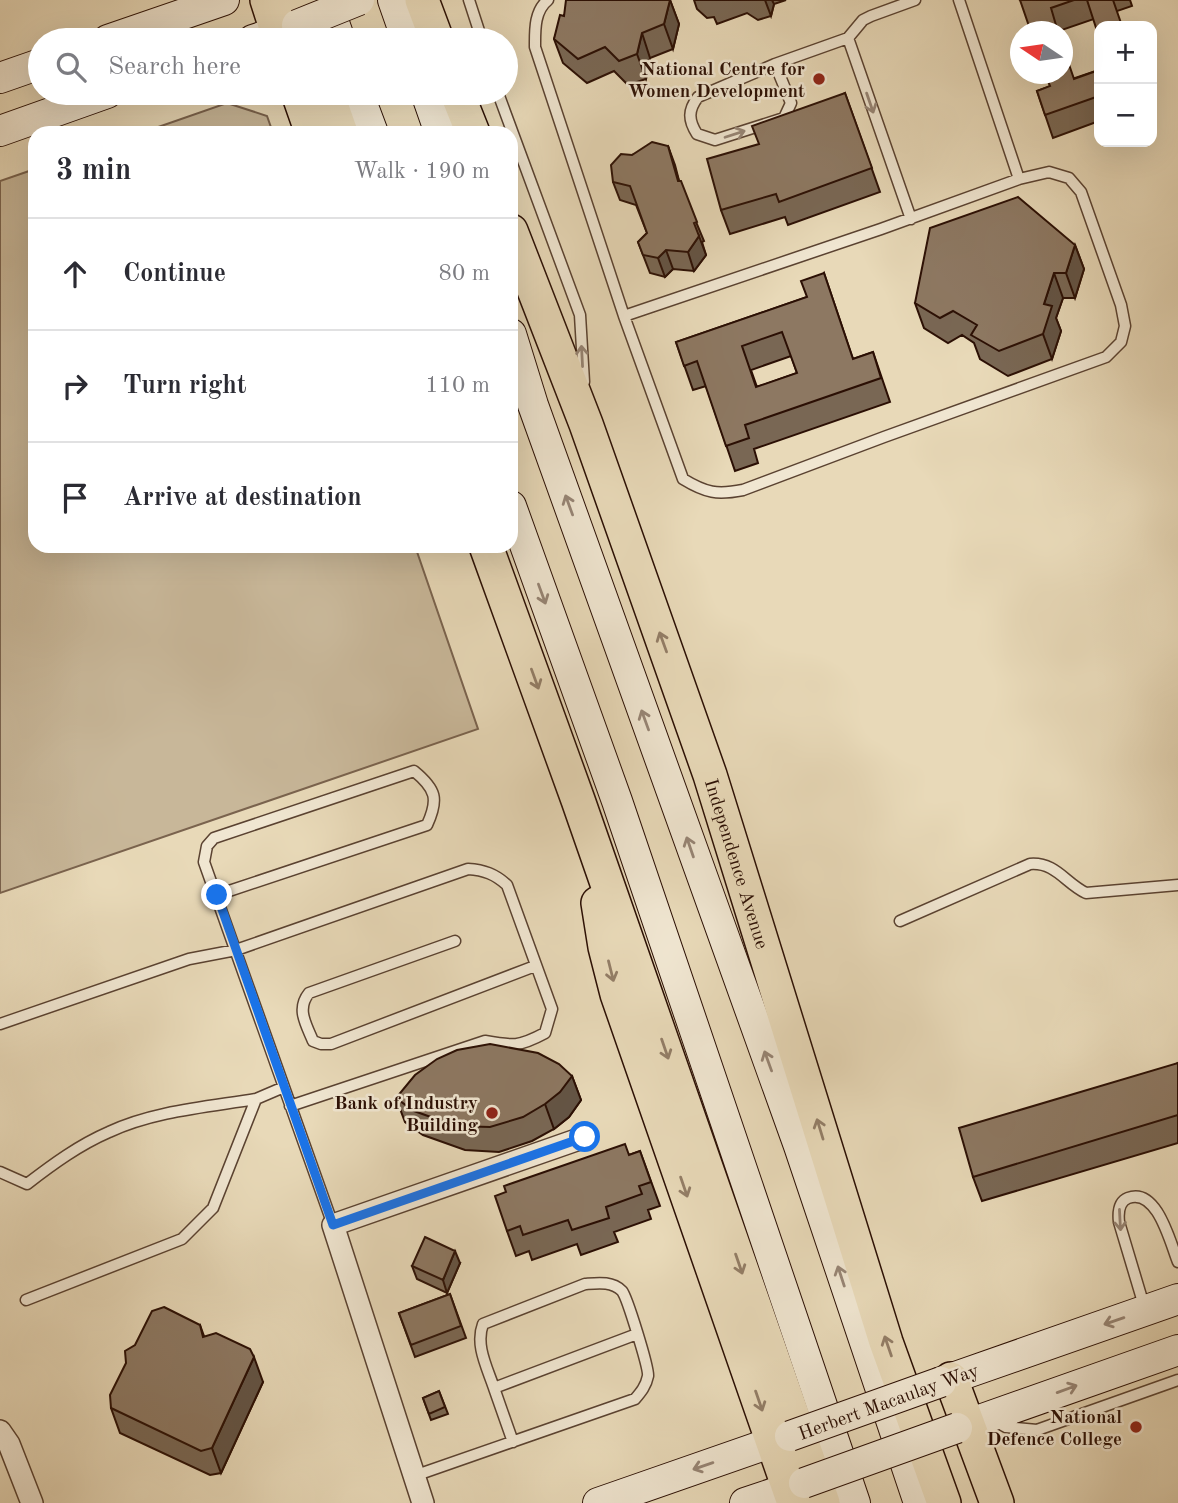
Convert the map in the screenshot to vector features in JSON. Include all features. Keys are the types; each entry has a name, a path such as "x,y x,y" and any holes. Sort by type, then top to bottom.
{"main road":[{"path":"143,28 224,0"},
{"path":"267,0 284,28"},
{"path":"327,0 336,28"},
{"path":"290,28 359,0"},
{"path":"393,0 403,28"},
{"path":"422,0 432,28"},
{"path":"0,78 28,68"},
{"path":"0,131 73,105"},
{"path":"302,105 310,126"},
{"path":"331,105 339,126"},
{"path":"362,105 370,126"},
{"path":"430,105 438,126"},
{"path":"462,105 470,126"},
{"name":"Independence Avenue","path":"518,249 586,424 710,775 886,1342 944,1503"},
{"name":"Independence Avenue","path":"518,357 533,405 799,1146 919,1503"},
{"path":"518,525 617,800 855,1503"},
{"path":"489,553 589,831 803,1494"},
{"path":"589,831 605,947 617,995 803,1494"},
{"name":"Herbert Macaulay Way","path":"598,1503 1178,1298"},
{"path":"745,1503 803,1494 971,1423 1178,1350"},
{"path":"946,1380 971,1423 997,1503"}],"street":[{"path":"423,1503 333,1225 585,1137"},
{"path":"0,1431 9,1444 32,1503"}],"lane":[{"path":"469,0 478,28"},
{"path":"548,0 543,4 535,23 536,47 624,316 683,479 702,491 723,494 743,490 1106,358 1121,342 1125,326 1121,305 1081,192 1069,178 1049,172 1019,179 911,219 624,316"},
{"path":"775,64 791,103 784,118 715,140 697,134 689,116 698,97 775,64 848,38 863,20 885,4 915,0"},
{"path":"960,0 1019,179"},
{"path":"848,38 911,219"},
{"path":"502,105 510,126"},
{"path":"518,147 580,316 586,424"},
{"path":"217,895 427,825 434,811 435,794 426,780 414,771 214,838 207,846 204,862 333,1225"},
{"path":"900,921 1030,864 1049,866 1086,893 1178,886"},
{"path":"0,1024 190,959 236,950 468,869 482,870 497,876 507,885 552,1009 545,1033 525,1044 508,1045 485,1041 290,1106"},
{"path":"455,941 309,993 303,1000 301,1013 313,1041 331,1044 535,966"},
{"path":"0,1171 27,1184 67,1154 110,1131 161,1115 256,1099 284,1087"},
{"path":"26,1300 182,1239 213,1208 256,1099"},
{"path":"1146,1310 1119,1222 1118,1211 1122,1201 1130,1196 1142,1196 1155,1206 1178,1262"},
{"path":"414,1476 513,1442 635,1399 644,1388 649,1372 623,1293 614,1286 602,1283 585,1284 482,1324 479,1344 513,1442"},
{"path":"494,1388 637,1334"},
{"path":"971,1423 1037,1430 1178,1380"}],"shaded area":[{"path":"221,105 233,105 267,116 271,126 161,126"},
{"path":"28,171 28,553 417,553 478,729 0,893 0,181"}],"building":[{"path":"566,0 670,0 664,24 642,33 637,54 619,61 605,47 578,59 554,39 560,15 564,16"},
{"path":"1020,0 1074,0 1051,8 1055,21 1027,21"},
{"path":"1087,0 1113,0 1120,21 1094,22"},
{"path":"1094,72 1094,98 1045,115 1037,91 1050,86 1049,84 1073,84 1073,76 1074,79"},
{"path":"845,93 872,168 779,202 776,194 721,210 707,159 759,144 752,126"},
{"path":"652,142 668,146 678,181 681,181 697,222 694,223 699,236 688,252 666,250 658,258 643,255 638,242 647,233 630,186 613,182 611,165 621,154 632,155"},
{"path":"1018,197 1075,245 1066,273 1054,273 1044,304 1052,306 1043,334 999,351 971,335 977,325 953,311 940,318 915,303 930,228"},
{"path":"824,273 853,359 873,352 881,378 745,425 749,438 726,446 697,361 684,366 676,342 807,297 801,281","holes":["782,332 797,373 756,387 742,346"]},
{"path":"490,1044 538,1053 559,1064 572,1076 560,1092 545,1104 523,1117 490,1127 456,1126 414,1111 396,1098 415,1075 437,1059 457,1050"},
{"path":"1178,1063 1178,1115 973,1177 959,1128"},
{"path":"625,1144 629,1155 640,1151 651,1182 639,1186 642,1194 606,1207 609,1218 572,1230 568,1220 523,1235 520,1226 507,1231 495,1196 506,1192 504,1186"},
{"path":"425,1237 455,1251 443,1280 412,1266"},
{"path":"450,1294 461,1326 411,1345 399,1313"},
{"path":"164,1307 200,1325 203,1337 216,1333 250,1349 254,1357 212,1448 201,1451 111,1408 110,1395 126,1363 125,1351 135,1345 152,1311"},
{"path":"439,1391 445,1407 429,1414 423,1398"}],"place":[{"name":"National Centre for Women Development","path":"819,79"},
{"name":"Bank of Industry Building","path":"492,1113"},
{"name":"National Defence College","path":"1136,1427"}],"route":[{"path":"217,895 333,1225 585,1137"}]}
